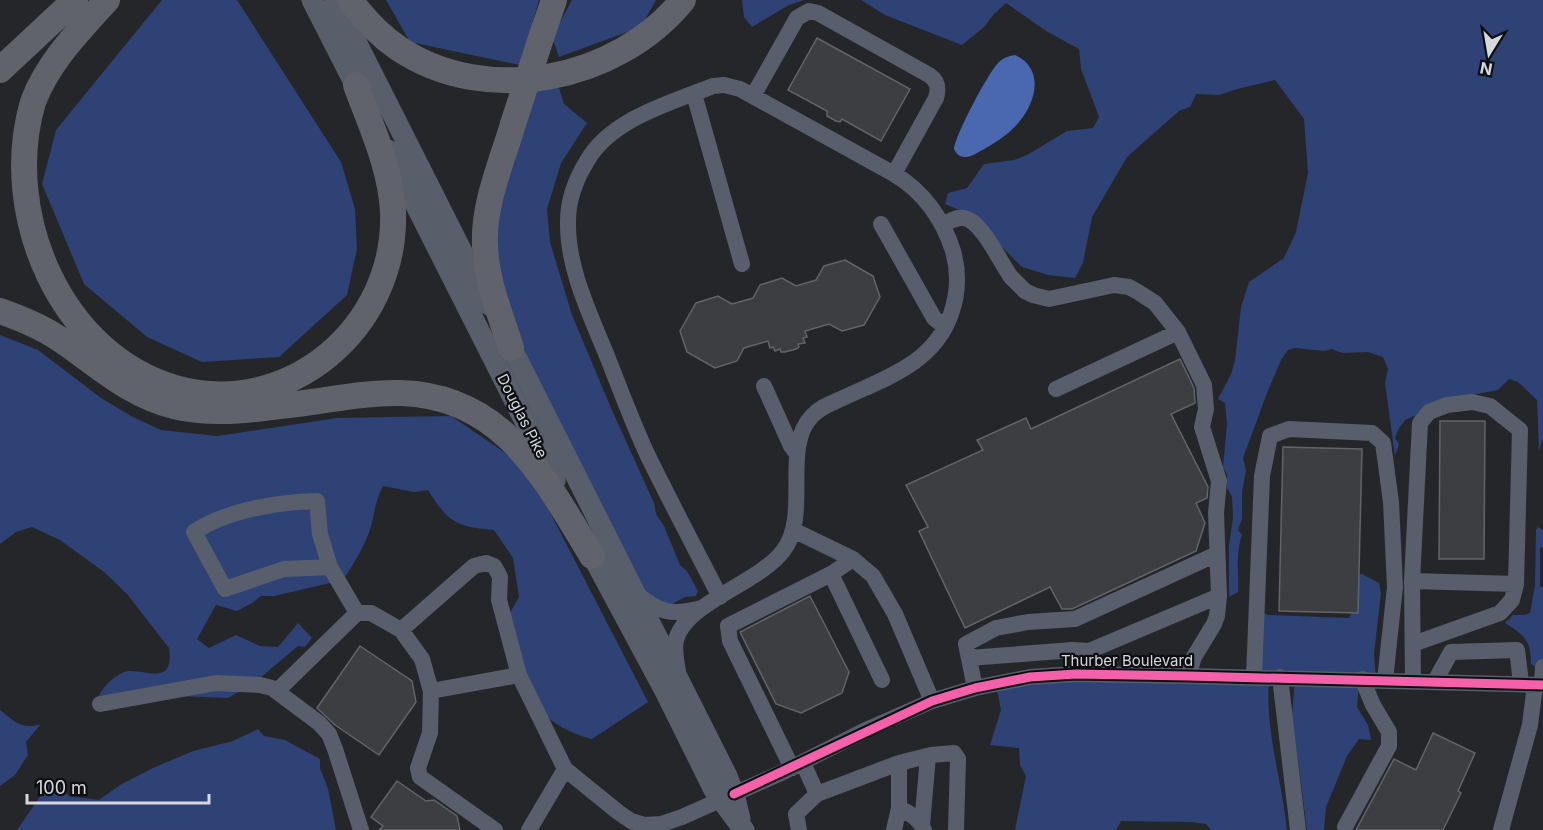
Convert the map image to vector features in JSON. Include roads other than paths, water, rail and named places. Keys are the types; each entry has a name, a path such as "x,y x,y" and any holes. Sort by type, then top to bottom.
{"highway":[{"path":"0,70 75,0"},
{"path":"108,0 62,52 39,88 28,118 22,149 23,197 35,249 51,286 71,316 96,342 122,363 164,384 193,391 224,393 254,390 285,381 315,366 351,333 366,314 378,291 388,260 393,211 385,166 356,85"},
{"path":"350,0 382,36 422,62 471,76 512,80 568,73 609,58 635,44 658,27 683,0"},
{"path":"511,348 489,278 484,243 489,207 513,124 554,0"},
{"path":"0,310 45,330 127,388 150,399 174,406 206,411 241,411 392,393 430,397 457,405 497,427 530,459 592,555"}],"main road":[{"name":"Douglas Pike","path":"312,0 592,555 743,827"},
{"name":"Douglas Pike","path":"335,0 630,587 682,684 728,797"}],"street":[{"path":"753,96 797,18 809,11 818,13 936,81 938,90 936,98 894,174"},
{"path":"630,587 650,604 663,611 681,612 702,607 720,597 774,562 786,547 793,530 797,454 808,420 816,411 906,368 929,350 945,327 955,300 957,274 952,249 942,225 919,192 894,174 753,96 724,84 713,86 628,122 601,143 587,160 574,189 569,210 568,231 582,292 632,418 652,464 720,597"},
{"path":"694,94 742,264"},
{"path":"942,225 957,218 964,218 975,223 1017,285 1032,296 1049,299 1106,286 1129,287 1155,303 1178,332 1204,384 1206,409 1202,427 1219,481 1216,513 1219,596 1217,616 1194,657 1188,676"},
{"path":"881,224 934,318 945,327"},
{"path":"1056,389 1178,332"},
{"path":"764,386 791,446 797,454"},
{"path":"1413,644 1500,613 1512,600 1516,584 1520,430 1490,406 1472,402 1448,405 1429,412 1420,423 1412,581 1413,681"},
{"path":"1254,677 1262,476 1270,436 1289,429 1372,434 1383,443 1391,502 1395,587 1385,680"},
{"path":"330,567 284,569 225,589 194,532 203,526 244,511 295,502 317,501 321,534 330,567 357,613"},
{"path":"793,530 853,559 873,576 889,604 932,701"},
{"path":"967,651 996,628 1028,622 1075,619 1217,554"},
{"path":"818,794 798,765 730,641 728,626 831,574 853,559"},
{"path":"401,630 474,566 481,563 490,564 498,571 499,600 519,675 565,769 529,830"},
{"path":"831,574 882,680"},
{"path":"1412,581 1516,584"},
{"path":"967,651 1089,651 1219,596"},
{"path":"682,684 676,662 677,639 682,628 702,607"},
{"path":"277,691 357,613 371,613 401,630 422,659 431,691 430,733 418,768 420,777 495,830"},
{"path":"1435,681 1451,652 1517,650 1535,684"},
{"path":"967,651 975,687"},
{"path":"1501,830 1530,725 1535,684 1543,667"},
{"name":"Thurber Boulevard","path":"565,769 631,820 644,825 661,824 728,797 868,729 932,701 975,687 1030,677 1076,674 1535,684"},
{"path":"431,691 519,675"},
{"path":"1280,677 1298,830"},
{"path":"1345,827 1389,746 1389,732 1373,705 1362,679"},
{"path":"100,704 216,683 260,685 277,691 324,727 335,749 360,830"},
{"path":"799,830 796,814 818,794 899,763 954,753 958,759 956,830"},
{"path":"923,828 928,756"},
{"path":"894,830 899,808 899,763"},
{"path":"899,808 911,814 923,828"}]}
